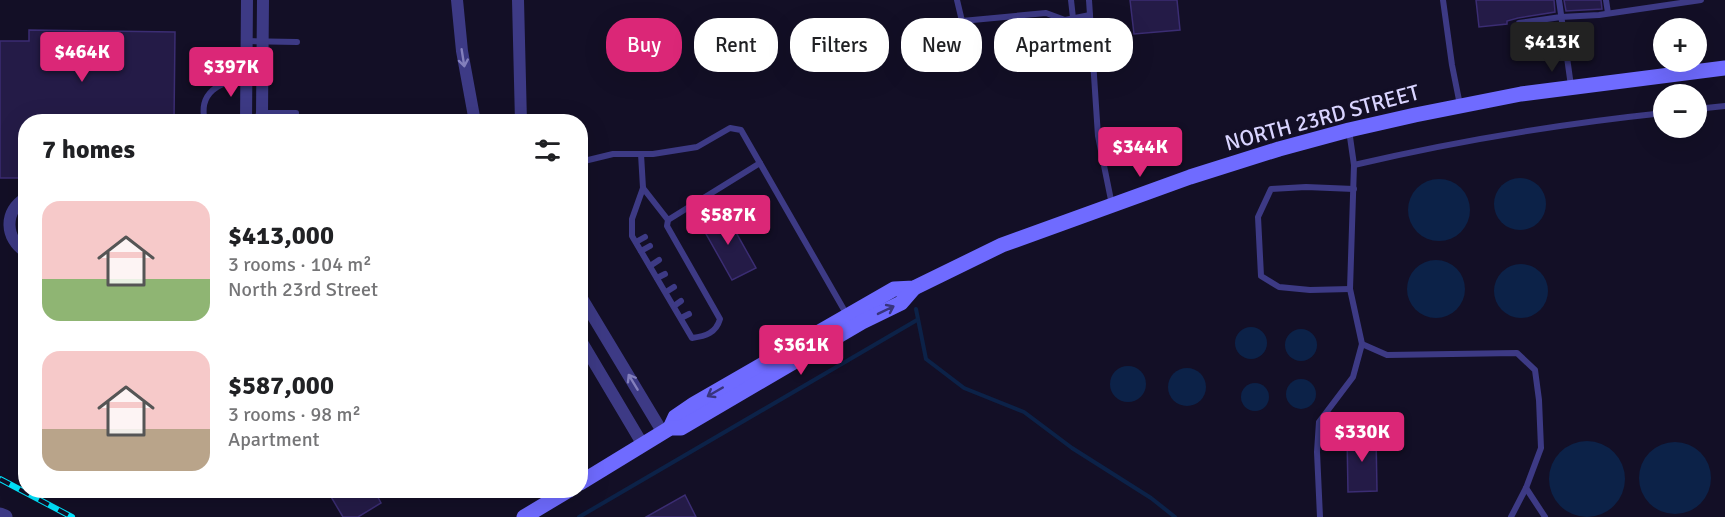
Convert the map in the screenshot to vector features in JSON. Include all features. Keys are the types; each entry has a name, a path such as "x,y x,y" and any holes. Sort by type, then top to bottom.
{"main road":[{"name":"NORTH 23RD STREET","path":"666,430 681,428 842,333 901,303 914,288 1002,245 1224,167 1349,130 1460,105 1571,86 1725,68"},
{"name":"NORTH 23RD STREET","path":"588,478 666,430 675,417 694,404 894,289 914,288"},
{"path":"524,517 556,498"}],"street":[{"path":"246,114 247,0"},
{"path":"261,114 263,0"},
{"path":"457,0 462,51 474,114"},
{"path":"518,0 521,114"},
{"path":"18,205 10,216 9,227 11,236 18,246"},
{"path":"0,207 15,207"},
{"path":"588,308 666,430"},
{"path":"588,352 643,445"},
{"path":"0,514 5,517"}],"lane":[{"path":"957,0 962,21 1046,13 1060,18"},
{"path":"1071,0 1073,18 1090,15"},
{"path":"1089,0 1098,136 1112,206"},
{"path":"1443,0 1460,105"},
{"path":"1559,0 1571,86"},
{"path":"1606,0 1608,13"},
{"path":"1519,23 1701,0"},
{"path":"247,41 297,42"},
{"path":"204,114 206,97 213,89 246,74"},
{"path":"1707,108 1725,106"},
{"path":"287,114 296,113"},
{"path":"1354,165 1437,146 1554,126 1653,114"},
{"path":"588,160 613,154 652,154 697,147 730,128 741,129 847,315"},
{"path":"1320,517 1317,452 1319,422 1353,377 1362,344 1350,289 1354,165 1349,130"},
{"path":"641,154 642,188 632,219 632,236 692,338 705,336 718,327 720,319 667,223 642,188"},
{"path":"659,230 760,163"},
{"path":"1350,289 1310,290 1279,287 1261,276 1258,217 1271,189 1306,187 1354,189"},
{"path":"664,239 672,235"},
{"path":"636,242 645,237"},
{"path":"641,251 650,246"},
{"path":"672,253 680,248"},
{"path":"650,266 659,261"},
{"path":"679,265 687,261"},
{"path":"657,278 665,274"},
{"path":"687,280 695,275"},
{"path":"666,292 674,287"},
{"path":"694,293 703,288"},
{"path":"674,306 681,301"},
{"path":"702,307 711,302"},
{"path":"708,317 717,312"},
{"path":"681,318 689,314"},
{"path":"687,329 695,325"},
{"path":"1362,344 1387,355 1516,353 1535,370 1541,448 1526,488 1511,517"},
{"path":"1526,488 1545,517"}],"water":[{"path":"1515,178 1525,178 1539,185 1546,204 1539,223 1525,230 1515,230 1505,226 1498,219 1494,209 1494,199 1498,189 1505,182"},
{"path":"1439,179 1451,181 1461,188 1468,198 1470,210 1468,222 1461,232 1451,239 1439,241 1427,239 1417,232 1410,222 1408,210 1410,198 1417,188 1427,181"},
{"path":"1430,260 1442,260 1457,268 1465,283 1465,295 1457,310 1442,318 1430,318 1415,310 1407,295 1407,283 1415,268"},
{"path":"1516,264 1526,264 1536,268 1544,276 1548,291 1544,306 1536,314 1526,318 1516,318 1506,314 1498,306 1494,296 1494,286 1498,276 1506,268"},
{"path":"1251,327 1262,332 1267,343 1262,354 1251,359 1240,354 1235,343 1240,332"},
{"path":"1301,329 1313,333 1317,345 1313,357 1301,361 1289,357 1285,345 1289,333"},
{"path":"1128,366 1141,371 1146,384 1141,397 1128,402 1115,397 1110,384 1115,371"},
{"path":"1187,368 1201,373 1206,387 1201,401 1187,406 1173,401 1168,387 1173,373"},
{"path":"1301,379 1312,383 1316,394 1312,405 1301,409 1290,405 1286,394 1290,383"},
{"path":"1255,383 1265,387 1269,397 1265,407 1255,411 1245,407 1241,397 1245,387"},
{"path":"1587,441 1601,444 1614,452 1622,465 1625,479 1622,493 1614,506 1601,514 1587,517 1573,514 1560,506 1552,493 1549,479 1552,465 1560,452 1573,444"},
{"path":"1675,442 1695,448 1705,458 1711,478 1705,498 1695,508 1675,514 1655,508 1645,498 1639,478 1645,458 1655,448"}],"building":[{"path":"1130,0 1177,0 1180,30 1134,34"},
{"path":"1476,0 1554,0 1555,12 1518,18 1507,21 1507,24 1479,27"},
{"path":"1564,0 1601,0 1602,9 1566,11"},
{"path":"29,30 175,32 174,114 18,114 18,178 0,178 0,41 29,41"},
{"path":"724,211 756,268 732,280 701,225"},
{"path":"1376,434 1377,491 1348,492 1347,435"},
{"path":"685,495 696,517 646,517"},
{"path":"332,498 378,498 381,503 358,517 343,517"}],"waterway":[{"path":"916,309 926,359 964,388 1024,412 1072,448 1151,498 1175,517"},
{"path":"579,517 917,320"}],"railway":[{"path":"0,479 18,488"},
{"path":"36,498 72,517"}]}
